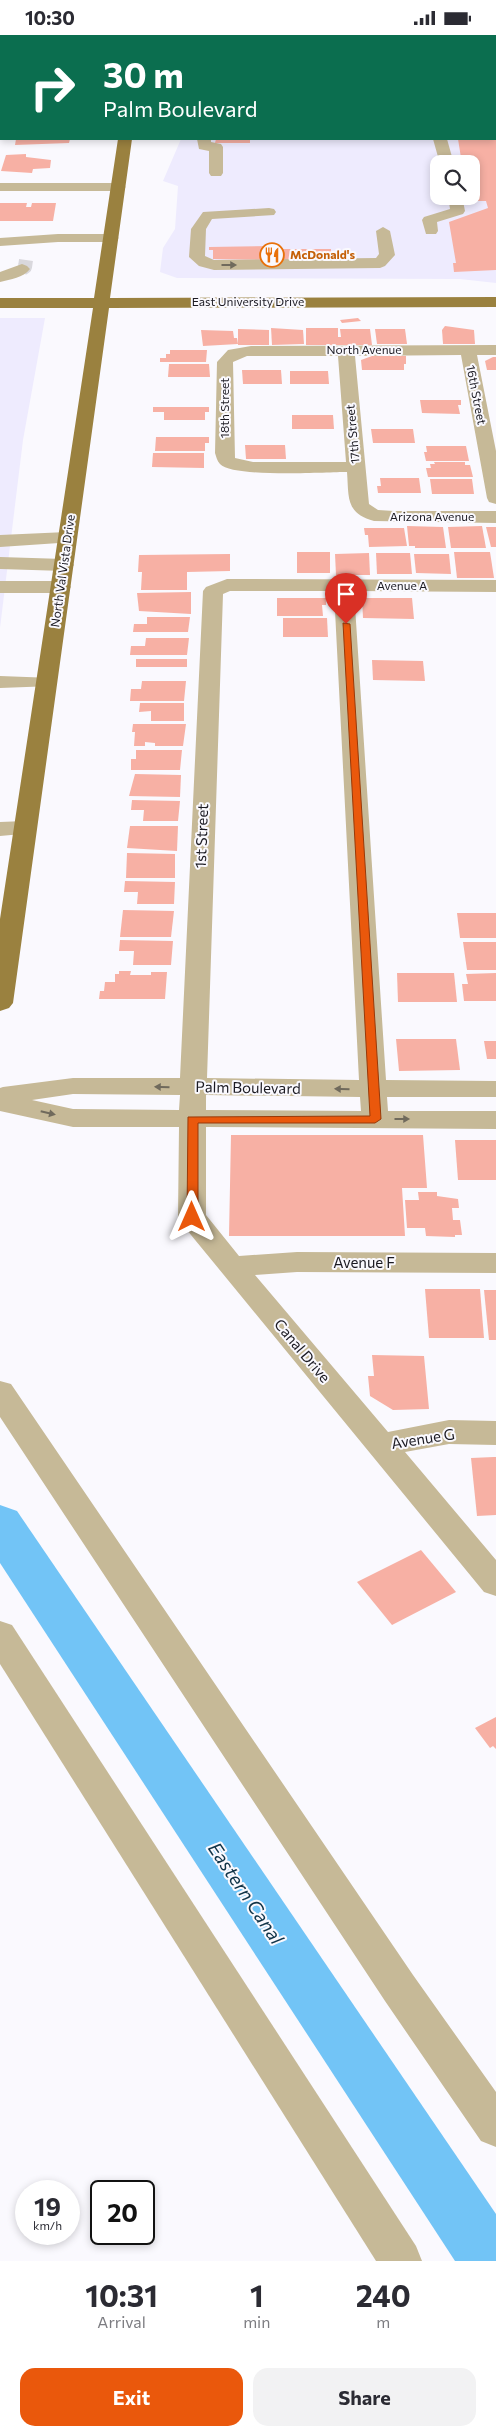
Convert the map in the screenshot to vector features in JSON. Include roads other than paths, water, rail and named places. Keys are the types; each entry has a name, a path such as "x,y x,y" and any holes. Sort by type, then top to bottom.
{"main road":[{"name":"North Val Vista Drive","path":"0,1003 5,928 25,828 126,140"},
{"name":"East University Drive","path":"0,303 496,302"}],"street":[{"path":"204,140 204,146 216,147 216,173"},
{"path":"440,140 444,155"},
{"path":"0,187 119,187"},
{"path":"432,231 429,220 458,211 457,205"},
{"path":"269,212 235,214 211,220 208,238 198,243 198,257 204,263 214,265 366,265 380,263 387,255 384,231"},
{"path":"0,242 58,238 112,238"},
{"path":"0,277 16,273 24,265 29,240"},
{"name":"17th Street","path":"346,350 359,504 369,514"},
{"name":"16th Street","path":"468,350 496,498"},
{"name":"North Avenue","path":"233,354 255,351 496,350"},
{"name":"18th Street","path":"233,354 225,362 224,453 227,461 253,467 356,467"},
{"name":"Arizona Avenue","path":"369,514 394,517 496,517"},
{"path":"0,541 67,538"},
{"path":"0,563 64,565"},
{"name":"Avenue A","path":"219,588 236,585 496,589"},
{"path":"344,586 375,1119"},
{"path":"0,587 60,587"},
{"name":"1st Street","path":"193,1087 212,595 219,588"},
{"path":"0,683 46,682"},
{"path":"0,829 25,828"},
{"name":"Palm Boulevard","path":"0,1097 74,1086 496,1089"},
{"name":"Canal Drive","path":"193,1087 192,1217 496,1583"},
{"name":"Palm Boulevard","path":"0,1102 73,1118 496,1120"},
{"name":"Avenue F","path":"232,1267 297,1262 496,1263"},
{"path":"0,1392 398,1988 496,2127"},
{"name":"Avenue G","path":"381,1445 449,1432 496,1433"},
{"path":"0,1635 401,2261"}],"waterway":[{"name":"Eastern Canal","path":"0,1524 491,2261"}],"tunnel":[{"path":"22,269 25,267 26,260"}],"place":[{"name":"McDonald's","path":"272,255"}]}
